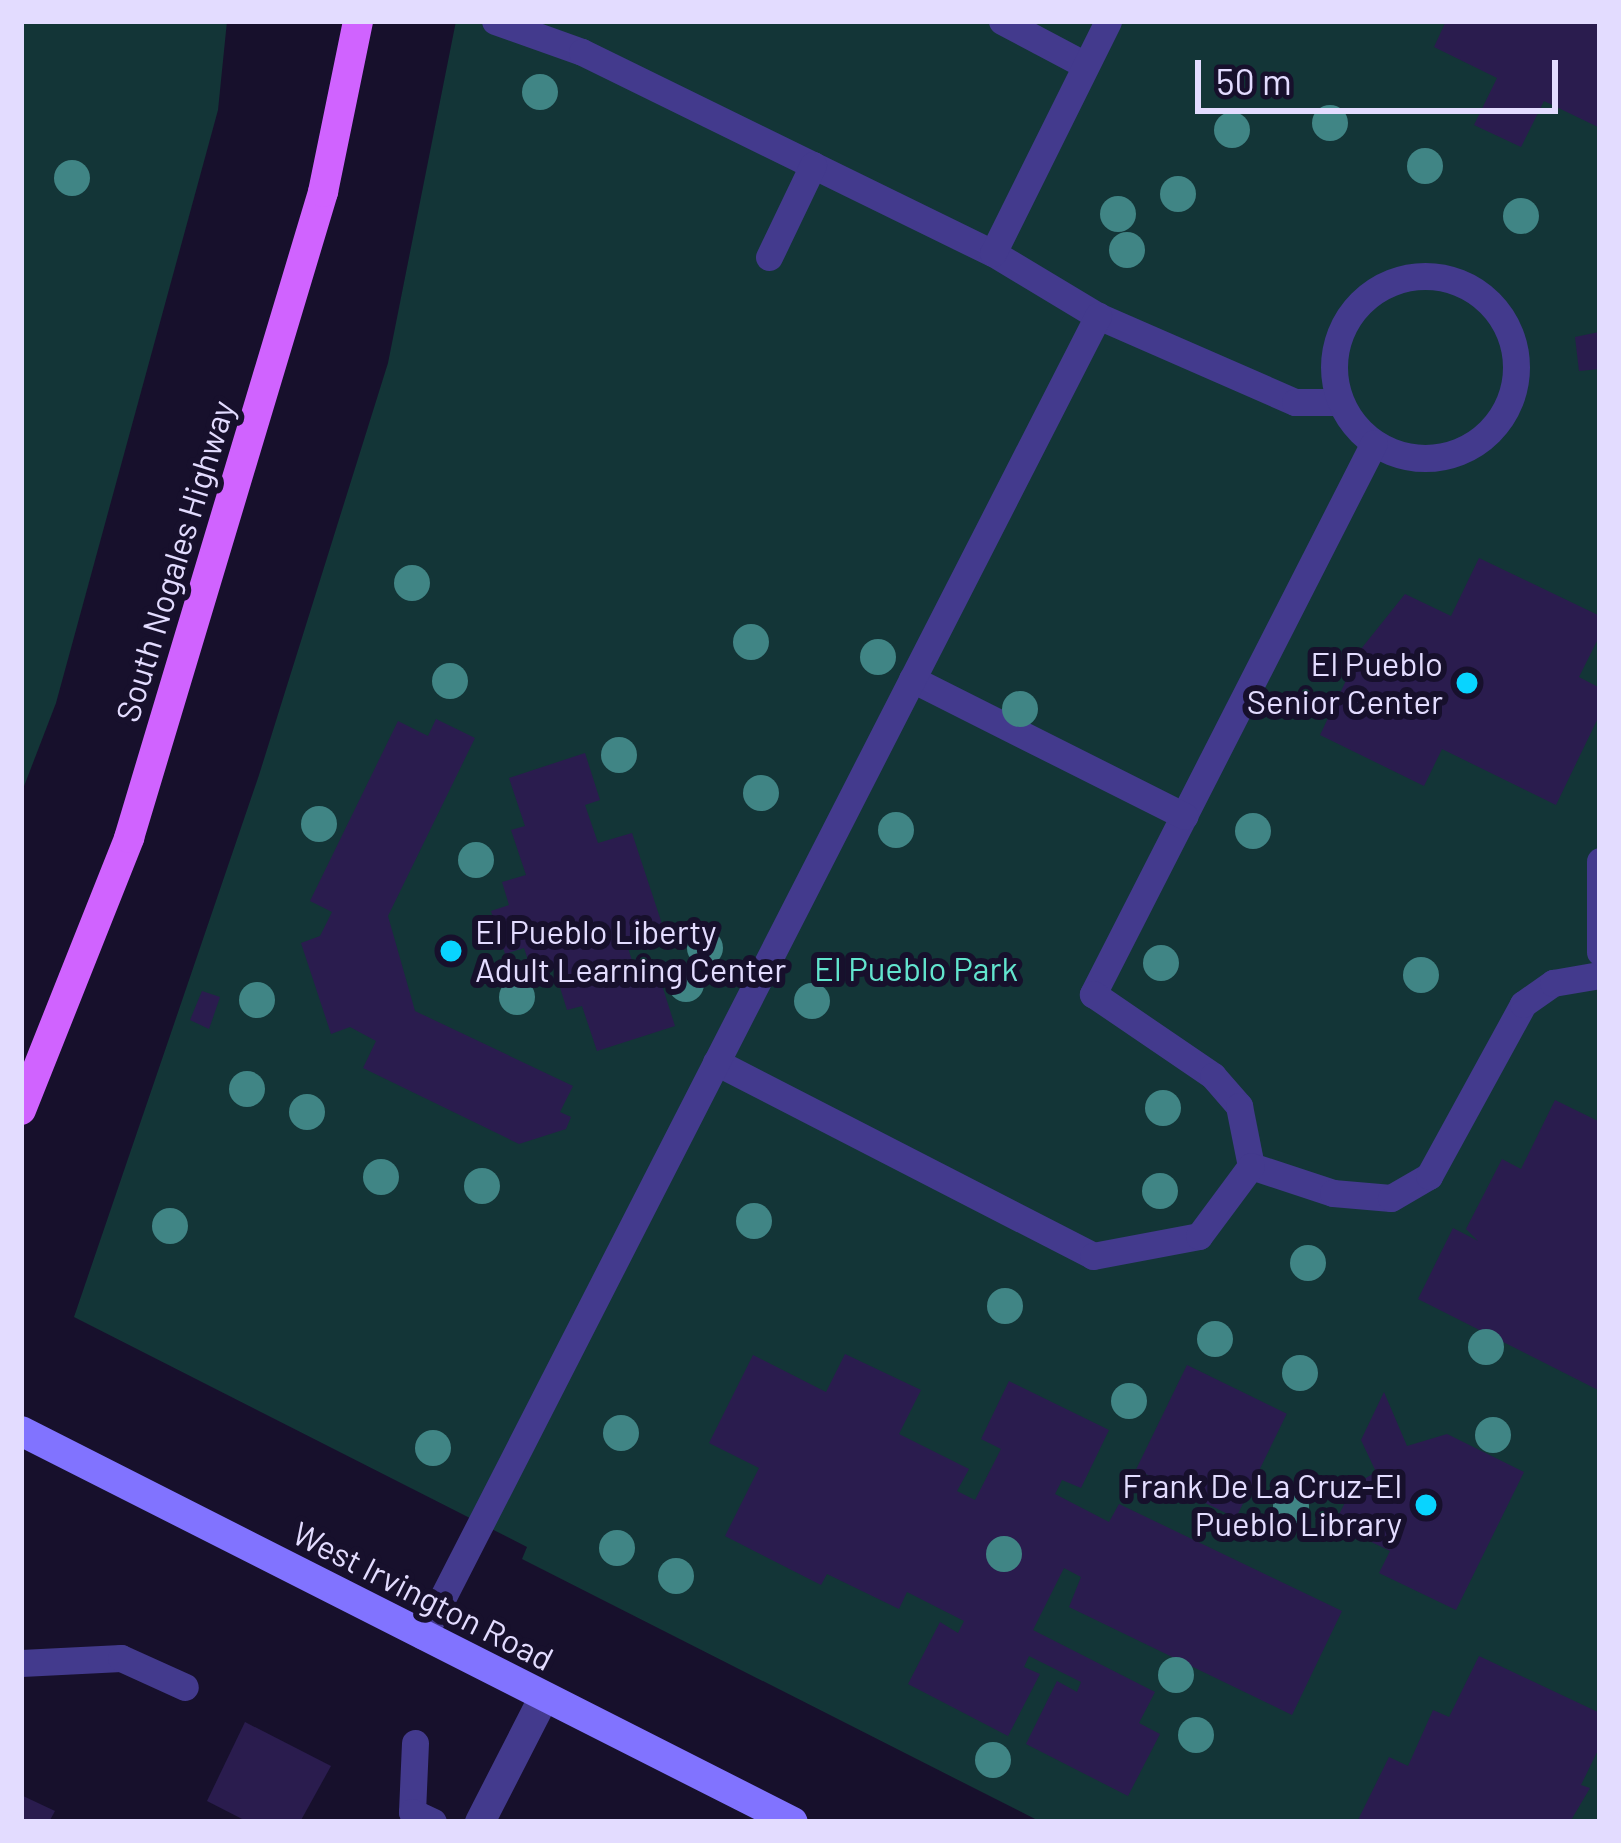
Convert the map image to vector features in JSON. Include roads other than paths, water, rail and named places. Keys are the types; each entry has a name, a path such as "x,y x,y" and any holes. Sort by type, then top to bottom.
{"main road":[{"name":"South Nogales Highway","path":"21,1110 136,816 323,192 358,21"},
{"name":"West Irvington Road","path":"21,1431 793,1822"}],"street":[{"path":"481,1822 543,1699"}],"lane":[{"path":"495,21 582,52 993,253 1098,316 1295,402 1340,402"},
{"path":"1001,21 1085,65"},
{"path":"993,253 1108,21"},
{"path":"769,257 813,165"},
{"path":"1429,275 1460,282 1505,321 1516,380 1488,434 1432,458 1374,443 1340,402 1336,341 1371,292 1429,275"},
{"path":"423,1636 1098,316"},
{"path":"716,1062 1093,1256 1199,1236 1251,1166 1239,1106 1213,1076 1093,994 1374,443"},
{"path":"912,679 1184,815"},
{"path":"1600,861 1600,952"},
{"path":"1251,1166 1333,1193 1390,1198 1430,1176 1523,1004 1553,983 1600,975"},
{"path":"21,1664 121,1658 185,1687"},
{"path":"415,1743 412,1812 433,1822"}],"place":[{"name":"El Pueblo Senior Center","path":"1467,683"},
{"name":"El Pueblo Liberty Adult Learning Center","path":"451,951"},
{"name":"Frank De La Cruz-El Pueblo Library","path":"1426,1505"}],"park label":[{"name":"El Pueblo Park","path":"916,969"}]}
